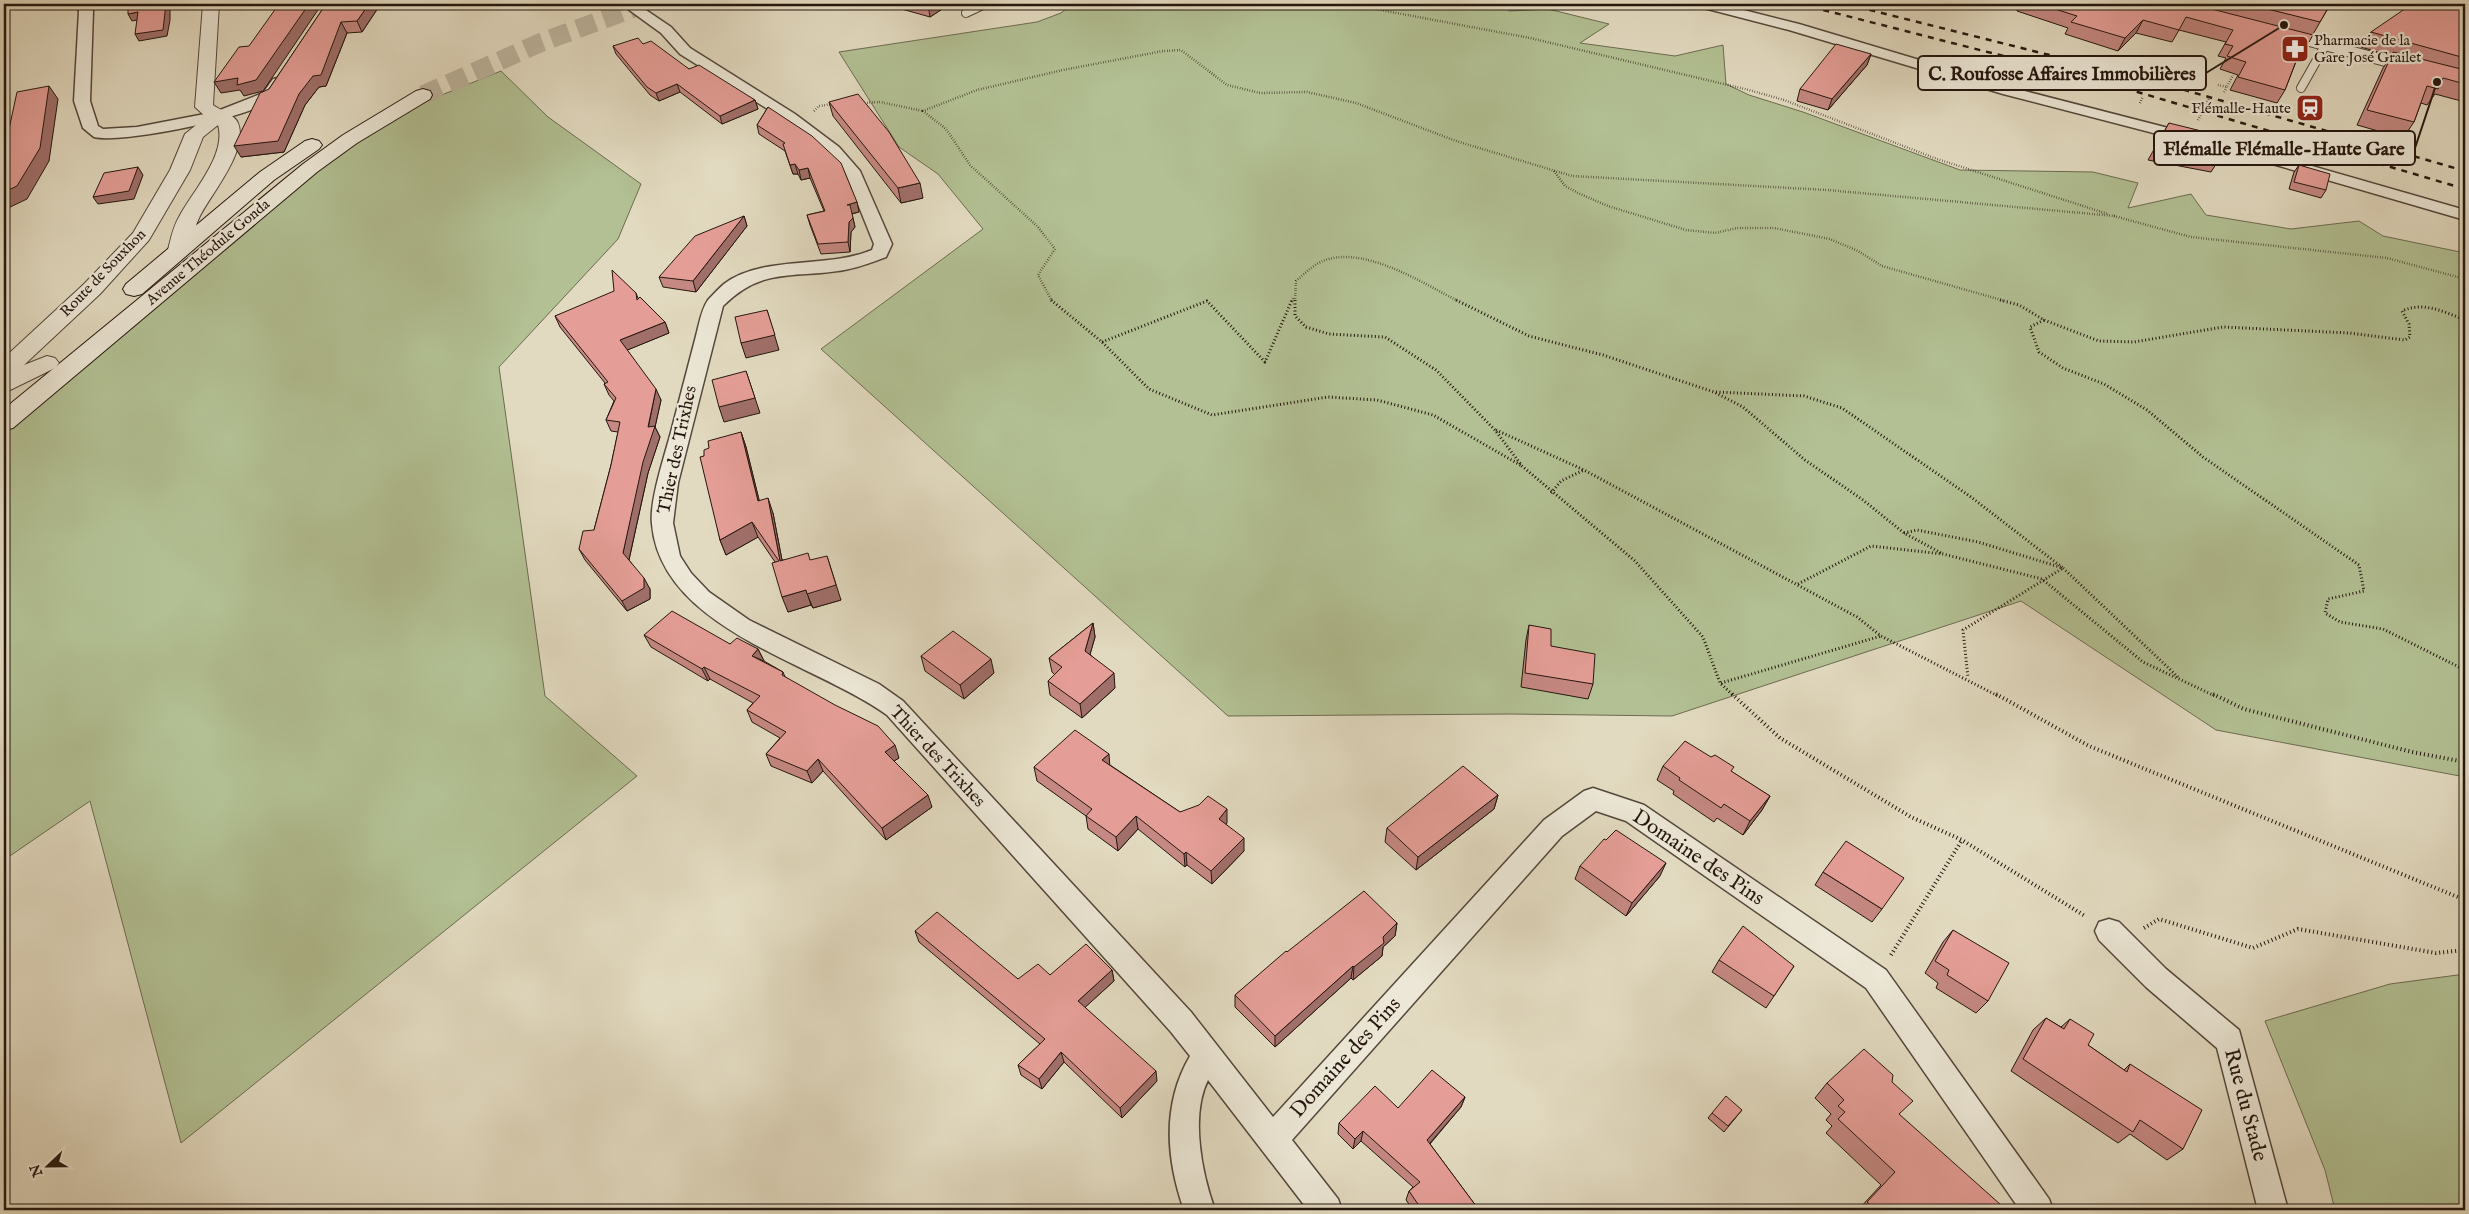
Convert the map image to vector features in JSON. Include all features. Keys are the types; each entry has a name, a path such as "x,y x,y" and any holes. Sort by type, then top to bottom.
{"street":[{"path":"82,4 86,11 82,101 91,128 100,134 137,132 224,120 269,96 285,73"},
{"path":"179,250 183,230 216,172 231,139 224,120 204,107 211,4"},
{"name":"Thier des Trixhes","path":"628,4 666,30 691,55 790,118 833,150 852,171 883,244 880,253 867,260 847,264 778,270 742,279 725,290 714,304 664,503 662,523 669,557 682,579 701,598 721,613 741,626 871,691 895,708 1181,1022 1274,1138 1327,1210"},
{"path":"1706,4 1794,27 2008,91 2275,160 2465,215"},
{"path":"2260,28 2465,82"},
{"name":"Avenue Théodule Gonda","path":"4,400 267,176 358,116 414,92 310,168 4,422"},
{"name":"Route de Souxhon","path":"4,371 92,289 142,236 180,170 195,134 224,120"},
{"path":"4,385 47,363"},
{"name":"Domaine des Pins","path":"1274,1138 1553,828 1593,800 1635,813 1876,979 2038,1210"},
{"name":"Rue du Stade","path":"2114,936 2156,978 2230,1040 2273,1210"},
{"path":"1198,1210 1190,1190 1185,1139 1190,1086 1207,1054"}],"lane":[{"path":"966,13 985,4"},
{"path":"2301,88 2326,44"}],"path":[{"path":"1349,4 1530,38 1748,90 1806,108 1937,159 2183,236 2372,256 2465,279"},
{"path":"923,111 977,90 1063,70 1163,51 1181,50 1228,85 1260,93 1307,92 1356,103 1456,141 1525,160 1572,176 1668,183 1827,190 2115,216"},
{"path":"2224,92 2234,75"},
{"path":"2149,88 2152,81"},
{"path":"2218,84 2227,87"},
{"path":"2140,103 2143,96"},
{"path":"2206,104 2210,96"},
{"path":"862,103 880,102 923,111 946,129 958,144 970,165 1038,227 1055,249 1038,275 1052,301 1102,342 1149,389 1212,415 1328,397 1377,400 1433,415 1522,466"},
{"path":"819,106 835,104"},
{"path":"2198,120 2202,113"},
{"path":"1554,171 1566,186 1578,194 1608,206 1686,230 1715,233 1736,228 1774,228 1830,238 1858,251 1882,266 2019,305 2044,320 2099,340 2134,342 2223,327 2349,333 2405,340 2410,336 2410,330 2402,311 2413,305 2435,309 2465,320"},
{"path":"1943,554 1904,533 1863,500 1805,460 1743,407 1714,392 1603,355 1529,336 1382,263 1343,256 1318,263 1296,281 1294,298 1295,316 1306,328 1329,334 1385,337 1436,370 1495,430 1522,466 1635,561 1703,637 1720,683 1780,738 1911,817 1962,840 2114,936 2159,919 2253,948 2298,929 2436,953 2465,950"},
{"path":"1102,342 1207,301 1265,362 1294,298"},
{"path":"2044,320 2030,327 2039,352 2063,368 2104,384 2147,410 2203,457 2359,565 2364,591 2328,599 2325,613 2340,622 2383,629 2465,670"},
{"path":"1714,392 1804,396 1842,408 1971,497 2063,568 2181,680"},
{"path":"1495,430 1584,470 1857,617 1881,636 1968,679 2089,746 2465,900"},
{"path":"1551,492 1561,481 1584,470"},
{"path":"1904,533 1917,530 1978,542 2063,568"},
{"path":"1798,585 1871,546 1943,554 2042,578 2143,662 2244,710 2412,752 2465,762"},
{"path":"1968,679 1963,630 2042,578 2063,568"},
{"path":"1720,683 1881,636"},
{"path":"1876,979 1962,840"}],"green space":[{"path":"1072,4 1357,4 1382,9 1386,4 1505,4 1509,11 1548,9 1609,24 1580,43 1675,56 1723,45 1726,84 1749,95 1803,112 1960,170 2093,172 2138,183 2128,208 2191,194 2206,215 2291,229 2359,221 2383,236 2465,253 2465,777 2216,730 2021,601 1672,716 1510,714 1228,716 821,349 983,229 938,174 899,147 839,52 1037,22 1061,13"},
{"path":"501,71 548,117 641,184 618,239 499,367 545,696 637,776 181,1143 90,801 4,860 4,434 336,154 417,105"},
{"path":"2465,974 2465,1210 2335,1210 2325,1170 2265,1021 2390,984"}],"building":[{"path":"128,4 165,4 163,30 135,34 138,12 128,14"},
{"path":"279,4 309,4 256,80 237,85 238,78 214,82 239,47 249,46"},
{"path":"326,4 369,4 357,21 341,22 321,75 313,76 299,94 278,141 234,146 260,93 269,89"},
{"path":"2039,4 2192,4 2313,35 2309,42 2304,40 2285,90 2238,77 2246,62 2227,56 2233,46 2225,44 2233,30 2186,17 2179,30 2143,20 2125,38 2071,22 2077,16"},
{"path":"2247,4 2324,4 2322,5 2328,8 2320,22"},
{"path":"2412,4 2465,4 2465,58 2371,32"},
{"path":"638,38 643,44 651,41 689,69 699,65 755,100 720,116 677,84 656,93 647,87 613,46"},
{"path":"1836,44 1871,54 1832,99 1800,89"},
{"path":"2393,52 2465,70 2465,84 2443,78 2438,89 2427,86 2414,122 2367,110"},
{"path":"49,86 40,148 17,186 4,192 4,143 6,143 17,92"},
{"path":"858,94 889,132 920,183 898,188 829,102"},
{"path":"768,107 812,136 841,163 857,202 847,205 850,205 853,218 849,222 848,242 818,244 807,215 825,211 808,168 799,170 795,164 790,165 783,144 785,143 757,125"},
{"path":"2169,123 2230,138 2220,158 2156,146"},
{"path":"2299,165 2330,174 2326,190 2294,182"},
{"path":"138,167 129,191 93,197 104,173"},
{"path":"744,216 693,281 659,277 695,236"},
{"path":"612,270 636,293 637,300 640,297 665,322 620,340 656,389 648,427 655,426 643,462 623,553 644,578 644,588 622,601 579,549 583,531 594,530 611,465 620,422 606,420 616,398 604,384 608,382 555,316 614,291"},
{"path":"767,310 775,335 741,343 735,317"},
{"path":"746,371 755,398 719,407 712,380"},
{"path":"741,432 758,501 768,498 780,561 808,553 810,560 827,556 836,585 807,594 806,590 782,597 772,563 779,561 752,522 720,540 700,457 704,456 704,450 709,448 708,441"},
{"path":"672,611 730,644 737,638 758,649 752,656 783,672 782,675 835,705 878,726 895,745 885,752 928,795 882,828 818,759 807,771 766,754 786,732 747,710 760,696 704,667 702,669 644,635"},
{"path":"1093,623 1085,651 1114,673 1080,704 1048,681 1062,667 1049,658"},
{"path":"1529,625 1551,629 1551,646 1595,654 1593,684 1525,673"},
{"path":"953,631 991,659 960,685 921,656"},
{"path":"1075,730 1109,754 1102,760 1180,812 1199,805 1208,796 1227,809 1219,819 1244,838 1211,871 1186,852 1184,854 1136,816 1116,837 1086,816 1092,809 1034,767"},
{"path":"1685,741 1711,757 1715,755 1734,767 1731,771 1770,796 1750,821 1724,804 1721,808 1679,780 1680,778 1663,766"},
{"path":"1463,766 1498,795 1418,857 1387,828"},
{"path":"1616,830 1666,863 1632,903 1580,866 1604,839 1606,840"},
{"path":"1846,841 1904,878 1882,909 1823,872"},
{"path":"1364,891 1397,923 1383,937 1384,943 1353,966 1275,1036 1235,995 1286,951"},
{"path":"937,912 1018,979 1038,964 1050,975 1086,944 1112,970 1078,1001 1156,1071 1120,1108 1061,1052 1039,1079 1018,1065 1045,1039 915,931"},
{"path":"1743,926 1794,966 1774,996 1719,960"},
{"path":"1953,930 2009,963 1988,1001 1947,975 1949,970 1935,961"},
{"path":"2046,1018 2064,1029 2070,1019 2094,1034 2088,1045 2127,1072 2130,1064 2202,1110 2183,1149 2140,1120 2133,1132 2023,1059"},
{"path":"1864,1049 1893,1075 1892,1082 1913,1101 1899,1114 2001,1205 1996,1210 1876,1210 1867,1202 1895,1172 1838,1119 1845,1112 1838,1106 1844,1100 1827,1083"},
{"path":"1432,1070 1465,1097 1427,1140 1479,1210 1422,1210 1409,1191 1420,1182 1363,1131 1355,1139 1339,1123 1375,1086 1398,1108"},
{"path":"1726,1096 1742,1110 1728,1126 1712,1113"}],"tunnel":[{"path":"423,95 542,42 645,4"}],"railway":[{"path":"1800,4 2097,80 2465,189"},
{"path":"1846,4 2157,82 2465,171"}],"place":[{"name":"C. Roufosse Affaires Immobilières","path":"2284,25"},
{"name":"Pharmacie de la Gare José Grailet","path":"2295,49"},
{"name":"Flémalle Flémalle-Haute Gare","path":"2437,82"},
{"name":"Flémalle-Haute","path":"2310,108"}]}
